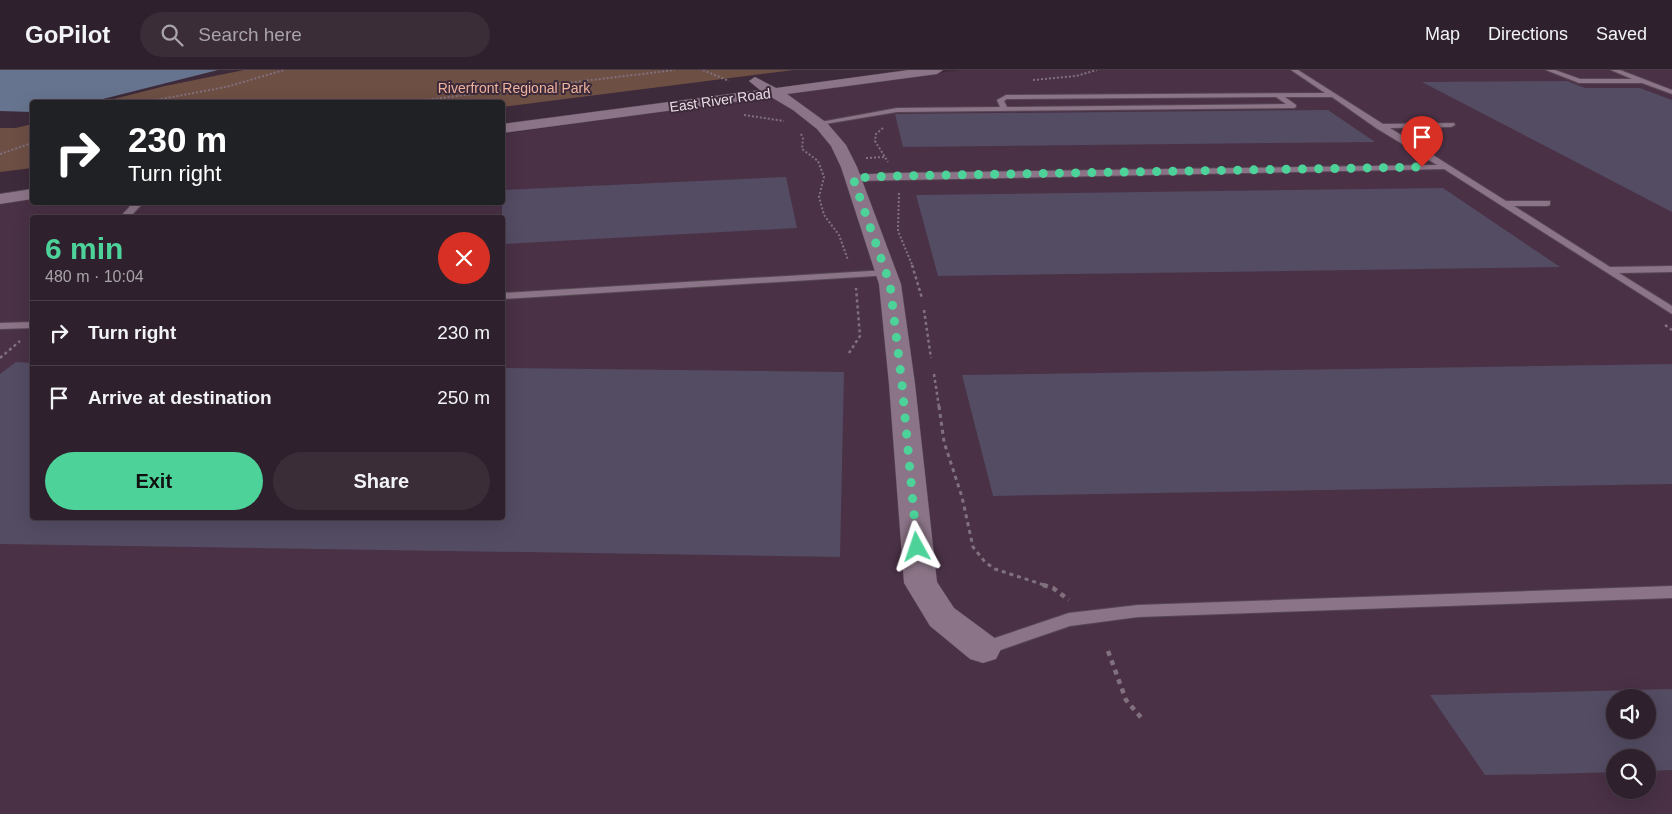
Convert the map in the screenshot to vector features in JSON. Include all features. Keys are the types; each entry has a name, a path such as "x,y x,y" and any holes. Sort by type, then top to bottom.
{"street":[{"name":"East River Road","path":"505,115 767,84 937,70"},
{"name":"East River Road","path":"505,128 767,84"},
{"path":"767,84 798,107 808,127 838,145 856,168 890,284 902,384 921,583 942,617 983,649"},
{"path":"0,183 30,178"},
{"path":"0,199 30,194"}],"lane":[{"path":"1294,70 1379,126 1672,311"},
{"path":"1549,70 1580,81 1643,81"},
{"path":"1614,70 1672,92"},
{"path":"808,127 897,110 1294,106 1278,95"},
{"path":"1005,109 1000,100 1006,98 1331,95"},
{"path":"1379,126 1451,125"},
{"path":"856,168 892,176 1445,167"},
{"path":"1504,204 1547,203"},
{"path":"125,215 134,205"},
{"path":"126,215 137,205"},
{"path":"1609,270 1672,269"},
{"path":"505,296 886,273"},
{"path":"0,326 30,325"},
{"path":"983,649 1069,620 1138,610 1672,592"}],"path":[{"path":"157,100 220,89 284,70"},
{"path":"425,100 675,70"},
{"path":"702,70 729,81"},
{"path":"1029,80 1076,76 1097,70"},
{"path":"747,109 742,115 786,122"},
{"path":"886,125 875,138 876,145 886,157 891,170"},
{"path":"808,127 803,138 802,149 815,158 821,169 824,177 819,197 824,215 840,235 854,276 860,336 849,353"},
{"path":"0,154 30,144"},
{"path":"856,168 886,157"},
{"path":"897,188 900,201 897,221 898,231 913,267 922,298"},
{"path":"924,310 930,358"},
{"path":"0,358 26,336"},
{"path":"934,374 944,442 962,497 973,547 985,562 995,569 1053,588 1070,601"},
{"path":"1108,651 1126,700 1144,721"}],"shaded area":[{"path":"960,70 1672,70 1672,814 0,814 0,203 30,199 30,205 505,205 505,134"}],"green space":[{"name":"Riverfront Regional Park","path":"244,70 794,70 505,107 505,100 110,100 165,86"},
{"path":"30,124 30,168 0,172 0,128 16,128"}],"water":[{"path":"0,70 218,70 99,100 30,100 30,112 0,111"}],"building":[{"path":"1567,81 1585,88 1640,88 1672,100 1672,212 1422,82"},
{"path":"1328,110 1375,142 903,147 895,114"},
{"path":"786,177 797,228 505,244 505,215 502,215 502,205 505,205 505,190"},
{"path":"1443,188 1560,267 938,276 916,195"},
{"path":"16,362 30,363 30,520 505,520 505,368 844,372 840,557 0,544 0,374"},
{"path":"1672,364 1672,484 993,496 962,375"},
{"path":"1656,689 1672,689 1672,770 1656,771 1656,749 1606,749 1606,772 1485,775 1430,695 1606,691 1606,739 1656,739"}],"route":[{"path":"917,547 902,384 890,284 853,178 1422,167"}]}
